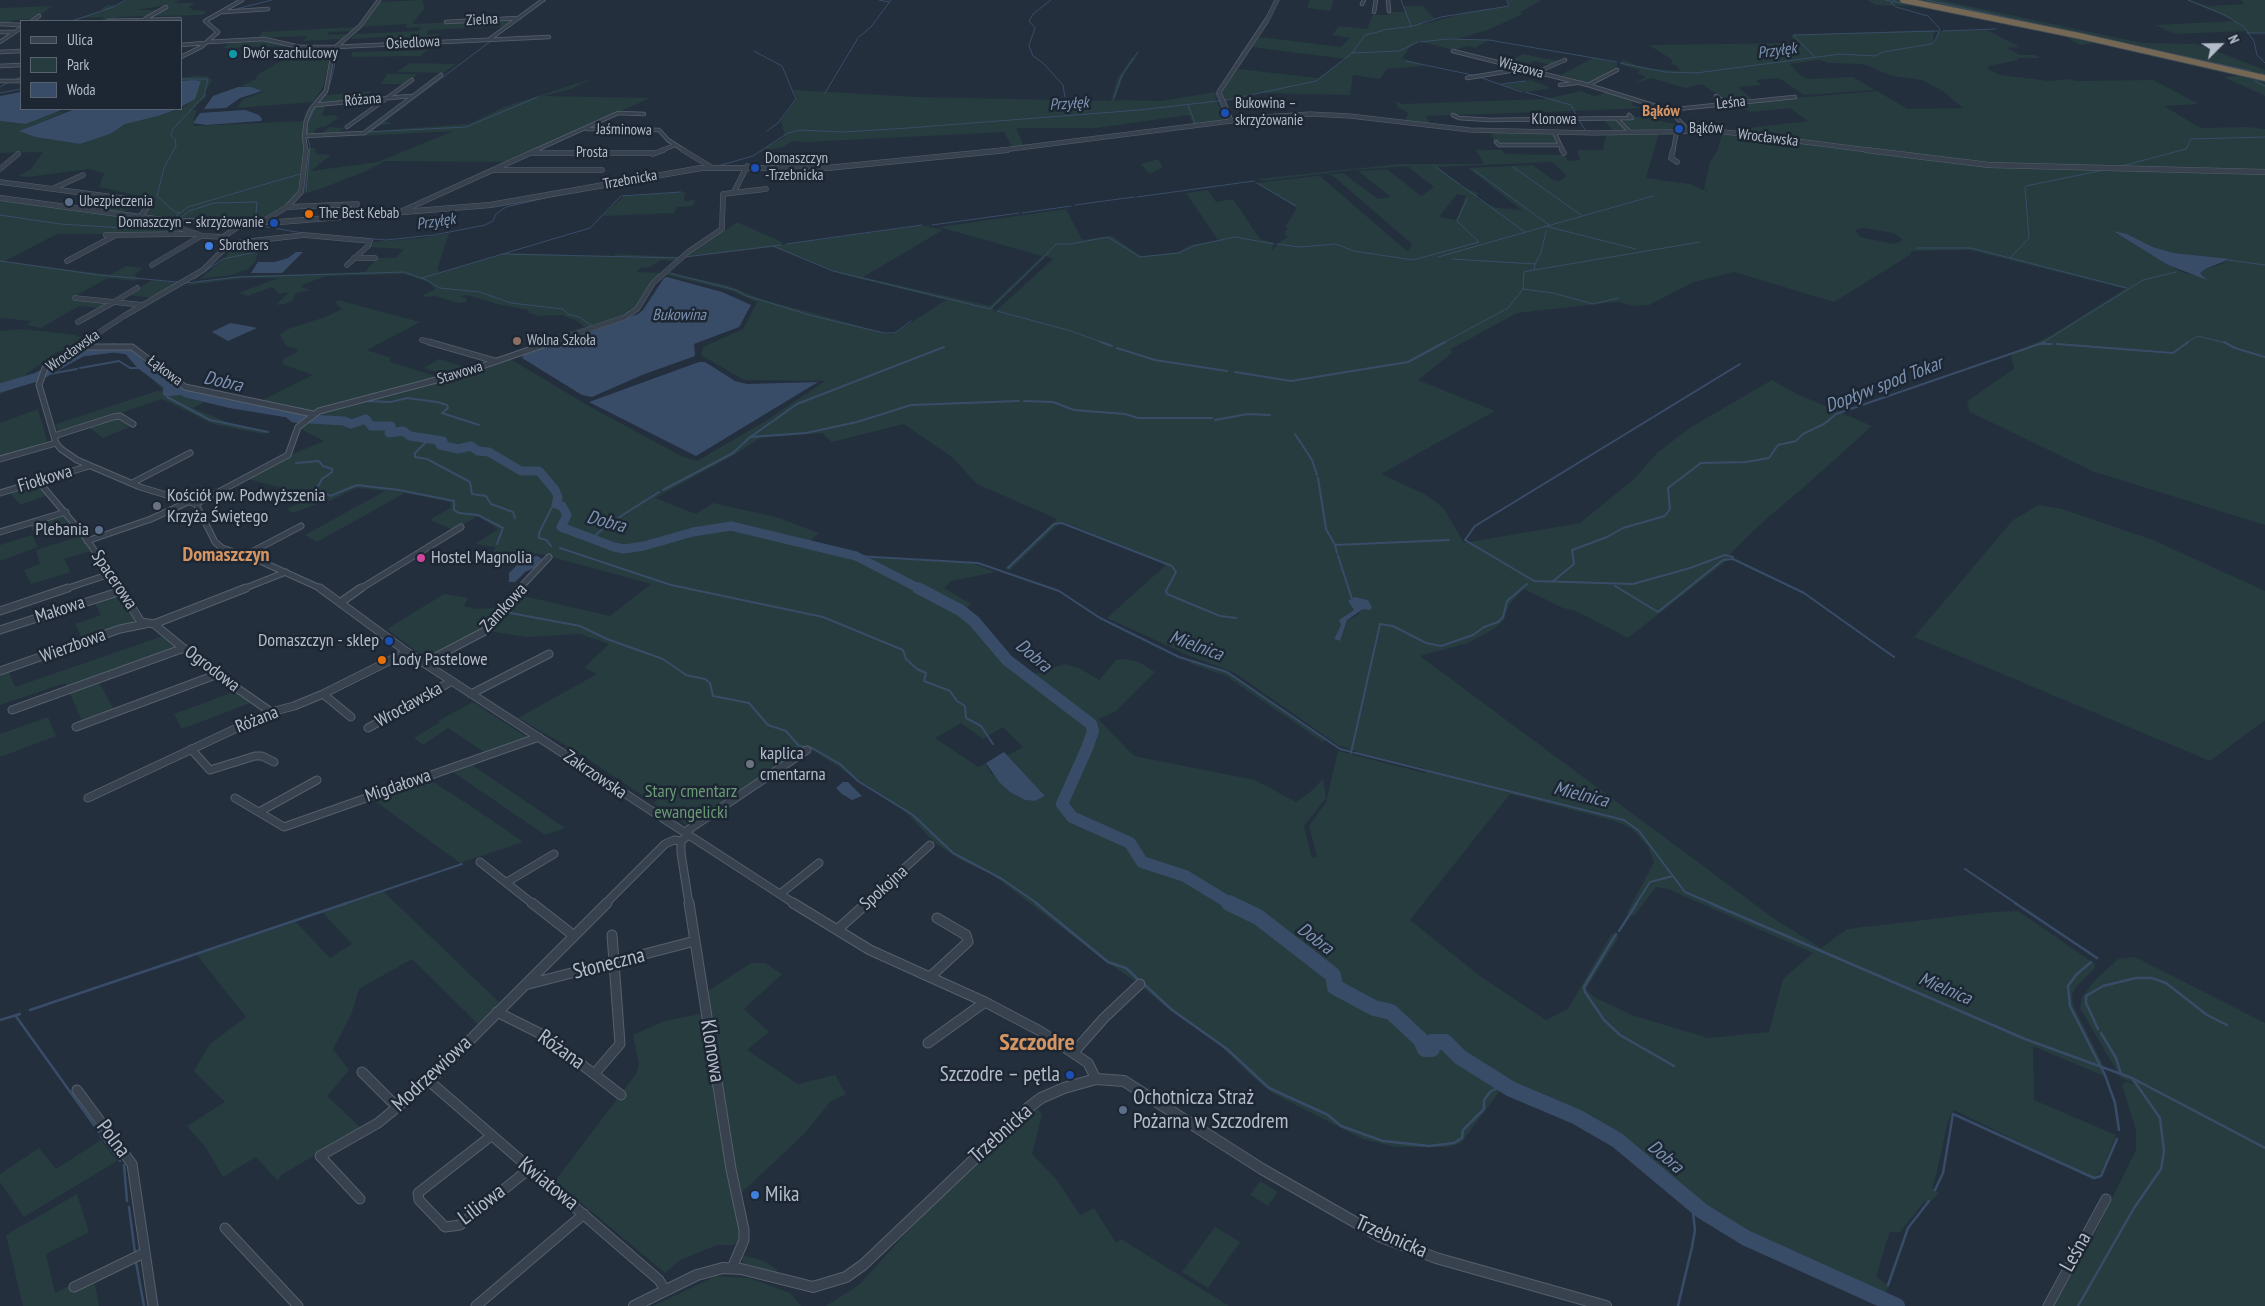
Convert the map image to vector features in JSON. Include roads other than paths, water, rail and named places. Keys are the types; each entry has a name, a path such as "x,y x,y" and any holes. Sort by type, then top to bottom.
{"highway":[{"path":"1904,0 2072,34 2265,78"},
{"path":"1910,0 2074,33 2265,78"}],"street":[{"path":"182,56 206,42 218,32 204,22 242,0"},
{"path":"182,44 264,39 300,47 334,47 348,38 380,0"},
{"name":"Zielna","path":"491,39 544,0"},
{"path":"1231,121 1221,101 1219,92 1267,20 1277,0"},
{"path":"1362,4 1364,0"},
{"path":"1374,12 1376,0"},
{"path":"1388,0 1388,11"},
{"path":"144,20 166,7"},
{"path":"220,12 268,9"},
{"path":"33,20 39,16"},
{"name":"Zielna","path":"446,22 519,18"},
{"path":"161,20 180,19"},
{"path":"0,24 20,27"},
{"path":"1,41 20,28"},
{"path":"0,32 16,32"},
{"path":"491,39 549,37"},
{"name":"Osiedlowa","path":"334,47 491,39"},
{"path":"260,222 286,207 301,192 306,150 304,136 306,121 314,105 326,91 334,47"},
{"name":"Wiązowa","path":"1453,50 1588,85 1667,110"},
{"path":"0,52 20,52"},
{"path":"1537,72 1565,60"},
{"path":"0,66 20,65"},
{"path":"1467,78 1525,69"},
{"path":"1588,85 1617,70"},
{"path":"304,136 364,133 410,96 441,75"},
{"path":"347,127 412,80"},
{"path":"0,81 20,81"},
{"path":"1560,85 1578,83"},
{"name":"Różana","path":"314,105 410,96"},
{"path":"1716,96 1726,103"},
{"name":"Leśna","path":"1667,110 1796,97"},
{"path":"1667,110 1688,130"},
{"name":"Prosta","path":"399,213 618,113 644,114"},
{"name":"Wrocławska","path":"1231,121 1281,115 1330,114 1424,126 1492,130 1554,132 1688,130 1730,133 1992,166 2265,172"},
{"name":"Klonowa","path":"1453,115 1457,118 1490,120 1632,118"},
{"path":"1617,119 1630,132"},
{"path":"1490,120 1492,130"},
{"name":"Trzebnicka","path":"0,198 180,222 260,222 503,204 620,181 712,167 827,168 1016,149 1231,121"},
{"name":"Jaśminowa","path":"584,129 657,130 675,145 712,167"},
{"path":"1677,130 1671,158 1677,162"},
{"path":"1554,132 1564,153"},
{"path":"1496,142 1499,145 1559,145"},
{"name":"Prosta","path":"527,154 654,154 675,145"},
{"path":"0,169 18,154"},
{"path":"0,161 11,160"},
{"path":"734,192 746,166"},
{"name":"Prosta","path":"494,169 602,170"},
{"path":"51,189 83,175"},
{"path":"0,182 151,202 140,217"},
{"path":"734,192 766,189"},
{"name":"Stawowa","path":"309,417 346,402 430,382 496,361 630,314 639,307 653,283 688,252 722,229 722,195 734,192"},
{"path":"286,207 357,204 348,216"},
{"path":"170,225 201,236 223,238 248,222"},
{"path":"106,235 194,234"},
{"path":"67,261 115,235"},
{"path":"223,238 225,244 304,235 370,241 368,246 348,265"},
{"path":"152,265 201,236"},
{"name":"Wrocławska","path":"56,444 42,394 40,379 42,372 51,362 203,270 219,255 225,244"},
{"path":"354,258 375,258"},
{"path":"78,322 137,288"},
{"path":"75,298 144,305"},
{"path":"422,340 496,361"},
{"name":"Łąkowa","path":"76,347 132,347 185,387 309,417"},
{"path":"54,436 113,417 120,416 132,424"},
{"path":"87,541 193,502 288,455 298,427 309,417"},
{"path":"0,459 56,444 69,455 89,466 151,491 193,502"},
{"path":"132,483 190,453"},
{"name":"Fiołkowa","path":"0,493 89,466"},
{"name":"Spacerowa","path":"39,482 66,512 141,622 154,624"},
{"name":"Wrocławska","path":"193,502 218,545 319,587 407,652 538,737"},
{"path":"0,532 66,512"},
{"path":"244,556 301,526"},
{"path":"341,602 379,576 461,527"},
{"name":"Zamkowa","path":"424,663 485,631 500,610 549,556"},
{"path":"154,624 203,607 286,572"},
{"path":"0,611 110,574"},
{"name":"Makowa","path":"0,630 120,591"},
{"name":"Wierzbowa","path":"0,671 120,629 146,623"},
{"name":"Ogrodowa","path":"154,624 271,712"},
{"path":"12,710 184,648"},
{"name":"Różana","path":"88,798 271,712 294,706 323,694 407,652"},
{"name":"Wrocławska","path":"471,694 549,654"},
{"path":"76,727 218,674"},
{"name":"Wrocławska","path":"368,728 452,681"},
{"path":"323,694 351,718"},
{"name":"Migdałowa","path":"235,798 284,827 538,737"},
{"name":"Zakrzowska","path":"538,737 870,950 985,1002 1074,1052 1088,1063 1096,1079"},
{"name":"Różana","path":"191,749 210,770 255,756 262,756 274,762"},
{"path":"681,841 687,834 807,750"},
{"path":"259,812 318,780"},
{"name":"Modrzewiowa","path":"360,1199 320,1156 378,1123 429,1081 665,844 674,840 681,841"},
{"name":"Klonowa","path":"681,841 680,853 736,1194 743,1221 744,1240 732,1268"},
{"name":"Spokojna","path":"837,930 930,846"},
{"path":"508,882 554,854"},
{"path":"480,862 574,935"},
{"path":"780,894 819,863"},
{"path":"930,977 968,942 966,935 937,918"},
{"path":"595,1073 620,1044 612,935"},
{"name":"Słoneczna","path":"523,985 695,941"},
{"path":"1074,1052 1104,1018 1140,984"},
{"path":"928,1043 985,1002"},
{"name":"Różana","path":"498,1012 545,1036 621,1095"},
{"path":"362,1072 397,1108"},
{"name":"Trzebnicka","path":"634,1306 706,1272 732,1268 813,1287 846,1277 863,1265 1028,1108 1047,1095 1096,1079 1124,1081 1262,1170 1381,1237 1436,1258 1606,1306"},
{"name":"Kwiatowa","path":"429,1081 659,1280 665,1290"},
{"name":"Polna","path":"77,1090 132,1164 153,1306"},
{"name":"Liliowa","path":"491,1136 418,1193 419,1200 446,1226 460,1225 529,1169"},
{"name":"Leśna","path":"2048,1306 2106,1200"},
{"path":"476,1306 584,1214"},
{"path":"225,1228 298,1306"},
{"path":"74,1287 144,1253"}],"water":[{"path":"182,81 201,81 195,99 182,106"},
{"path":"238,87 251,87 262,91 240,98 226,108 204,109 213,96"},
{"path":"20,92 20,110 61,110 26,124 0,121 0,96"},
{"path":"72,110 175,110 125,124 110,134 80,144 35,137 19,131"},
{"path":"245,110 259,115 262,119 261,121 206,125 193,123 200,113"},
{"path":"2113,231 2127,234 2153,247 2174,253 2230,259 2205,269 2200,273 2207,280 2168,265"},
{"path":"296,252 303,252 282,273 251,273 258,262 275,262 288,258"},
{"name":"Bukowina","path":"667,277 722,292 751,305 739,327 694,344 695,356 642,375 592,397 582,395 522,358 524,355 638,314 643,310 664,278"},
{"path":"230,323 257,328 228,341 212,332"},
{"name":"Bukowina","path":"699,362 705,362 735,381 747,384 818,382 696,456 589,402"},
{"path":"537,556 542,559 534,568 525,572 515,582 509,582 509,573 523,559"},
{"path":"1355,597 1368,600 1372,607 1370,610 1363,609 1347,620 1340,641 1334,639 1341,625 1339,620 1354,610 1348,601"},
{"path":"1004,752 1045,796 1035,801 1025,800 1010,792 999,782 986,763"},
{"path":"843,782 848,782 862,796 852,800 842,794 836,788"}],"waterway":[{"path":"75,20 113,7 126,0"},
{"path":"232,10 272,0"},
{"path":"494,38 546,0"},
{"path":"879,0 889,2"},
{"path":"859,37 871,27 891,0"},
{"path":"1029,45 1035,28 1029,21 1033,14 1051,0"},
{"path":"1401,0 1411,26"},
{"path":"1383,30 1413,26 1441,17 1509,6 1507,0"},
{"name":"Przyłęk","path":"1885,0 1893,2"},
{"path":"1927,0 2251,71"},
{"name":"Dopływ spod Tokar","path":"2188,0 2225,15 2244,27 2248,33"},
{"name":"Przyłęk","path":"1620,63 1665,72 1696,73 1840,54 1875,56 1883,52 1931,44 1935,41 1940,29 1928,16 1896,7 1891,3 1893,2"},
{"name":"Przyłęk","path":"1893,2 1901,3"},
{"path":"1244,50 1266,17"},
{"path":"1943,31 1996,29"},
{"path":"1352,53 1365,35 1382,31"},
{"path":"1815,57 1793,35 1938,31"},
{"path":"2248,33 2265,33"},
{"name":"Dopływ spod Tokar","path":"2248,33 2254,41 2257,55 2265,63"},
{"path":"825,93 858,38"},
{"name":"Przyłęk","path":"1420,42 1448,39 1489,40 1617,62"},
{"path":"371,131 491,41"},
{"name":"Przyłęk","path":"1352,53 1399,51 1418,42"},
{"path":"1029,46 1033,56 1043,63 1063,85 1065,97"},
{"path":"754,51 782,66 796,99 778,123 767,131"},
{"path":"1219,101 1216,94 1243,51"},
{"path":"1114,98 1121,77 1138,52"},
{"name":"Przyłęk","path":"1225,100 1316,81 1352,53"},
{"path":"334,68 335,61"},
{"path":"1406,61 1477,76"},
{"path":"327,93 334,69"},
{"path":"14,80 20,77"},
{"path":"1479,77 1522,92"},
{"path":"182,79 208,79 204,96 200,100"},
{"name":"Dopływ spod Tokar","path":"2255,79 2259,80"},
{"path":"1502,84 1525,81"},
{"name":"Dopływ spod Tokar","path":"2255,81 2265,86"},
{"path":"0,87 9,82"},
{"path":"0,93 20,89"},
{"path":"1525,92 1571,105 1578,118"},
{"path":"318,104 326,95"},
{"path":"366,132 466,127 538,97"},
{"name":"Przyłęk","path":"1219,101 1225,100"},
{"path":"1225,100 1232,118"},
{"path":"173,138 171,135 173,129 199,101"},
{"name":"Przyłęk","path":"1067,116 1219,101"},
{"path":"1219,101 1227,119 1225,120"},
{"path":"1065,105 1067,116"},
{"path":"1188,105 1195,123 1198,124"},
{"path":"308,134 307,124 316,106"},
{"name":"Przyłęk","path":"718,166 753,156 788,133 800,130 843,132 1067,116"},
{"path":"1579,120 1586,131"},
{"path":"307,136 310,146"},
{"path":"2122,166 2186,149 2191,139 2265,137"},
{"path":"175,139 176,146 164,168 157,196 175,212 180,213"},
{"path":"306,191 310,147"},
{"path":"1436,167 1525,232"},
{"path":"1513,167 1581,215"},
{"path":"1474,170 1549,225"},
{"path":"2026,186 2104,170"},
{"path":"180,213 188,207 300,174"},
{"path":"1137,197 1254,181"},
{"path":"1257,183 1296,206"},
{"path":"2010,258 2029,238 2025,187"},
{"path":"503,254 590,228 621,196 681,192"},
{"path":"1546,226 1653,196"},
{"path":"1075,205 1134,197"},
{"name":"Przyłęk","path":"336,236 386,240 434,235 485,225 493,221 496,214 506,207 545,198"},
{"path":"1277,244 1299,247 1336,244 1354,251 1413,260 1479,242 1457,221 1467,199"},
{"name":"Przyłęk","path":"180,213 176,216 179,219 189,211 214,203 257,202 255,225 303,233"},
{"path":"1022,213 1071,206"},
{"path":"932,225 1019,213"},
{"name":"Przyłęk","path":"0,215 60,224 125,228 169,226"},
{"path":"786,244 922,225"},
{"path":"1438,257 1546,226"},
{"path":"1546,226 1636,249"},
{"path":"1535,264 1541,253 1546,231"},
{"path":"1045,256 1056,244 1071,244 1108,237 1140,257 1179,253 1193,246 1235,237 1274,244"},
{"path":"1534,270 1700,242"},
{"path":"773,246 781,245"},
{"path":"685,257 773,246"},
{"path":"773,246 833,271 990,309 1044,257"},
{"path":"1917,248 1971,248 2010,258"},
{"path":"194,279 223,259 270,249"},
{"path":"422,278 503,254"},
{"path":"503,254 680,258"},
{"path":"2010,258 2127,288"},
{"path":"1452,259 1535,264"},
{"path":"2228,260 2265,265"},
{"path":"0,261 99,275 178,282"},
{"path":"1534,270 1535,264"},
{"path":"1523,289 1524,272 1534,270"},
{"path":"186,283 238,277 404,272 427,280 440,288 480,292 511,303 563,309 568,314 579,317 592,326"},
{"name":"Dopływ spod Tokar","path":"2042,343 2143,280 2176,272"},
{"path":"670,273 736,290 747,296 813,316 884,333 895,333 911,321"},
{"path":"1443,343 1508,308 1523,289"},
{"path":"1523,289 1553,293 1593,304 1619,298"},
{"path":"997,311 1071,331 1104,343"},
{"path":"2186,343 2198,336 2226,343"},
{"path":"1101,342 1112,346"},
{"path":"1235,372 1291,381 1408,362 1445,342"},
{"name":"Dopływ spod Tokar","path":"1553,582 1574,564 1572,550 1607,537 1623,528 1665,516 1670,509 1668,488 1701,463 1746,462 1769,458 1778,445 1796,441 1803,434 1824,424 1836,414 2045,342"},
{"path":"2057,344 2173,353 2188,342"},
{"path":"2226,343 2235,348 2265,357"},
{"name":"Dopływ spod Tokar","path":"2041,344 2052,344"},
{"path":"750,437 797,404 944,347"},
{"name":"Dobra","path":"0,388 37,377 82,352 114,348 128,350 141,365 169,386 167,392 182,390 186,393 227,403 288,413 294,418 344,421 351,424 366,419 371,426 391,426 389,433 403,431 410,436 443,441 440,445 458,449 471,446 478,451 489,452 521,471 539,471 555,490 558,497 556,504 562,506 567,515 561,527 614,547 624,549 644,546 693,532 731,526 856,556 920,589"},
{"path":"1117,348 1155,360 1227,371"},
{"path":"80,368 119,361 130,368 145,368"},
{"path":"1553,582 1534,581 1465,540 1475,526 1740,364"},
{"path":"38,376 77,369"},
{"path":"167,392 167,397 210,420 268,432"},
{"path":"365,401 391,402 407,398 437,402 447,405 448,408 442,413 479,425"},
{"path":"750,437 806,433 857,422 911,405 1019,401"},
{"path":"1024,401 1053,402 1074,410 1125,414 1138,418 1212,418"},
{"path":"1215,420 1248,414 1270,415"},
{"path":"1295,434 1312,460 1317,475"},
{"path":"663,490 733,453 750,437"},
{"path":"426,438 426,442 415,453 415,457 427,459 470,482 472,494 486,496 491,504 513,512 515,518"},
{"path":"296,463 319,461 323,466 332,469 332,472 322,479 317,488 330,496 357,485 399,490 454,501 454,510 459,513 478,515 503,528 497,544"},
{"path":"1318,478 1326,529 1335,545"},
{"path":"591,539 610,523 659,492"},
{"path":"551,546 546,540 539,538 539,533 552,507 556,504"},
{"path":"1008,568 1054,524 1062,523 1172,566 1176,572 1166,591 1167,594 1220,616 1236,618"},
{"path":"1335,545 1449,540"},
{"path":"1335,545 1337,553"},
{"path":"560,548 671,585 823,617 903,650 906,659 917,669 926,673 924,681 950,691 957,701 965,706 966,718 981,726 993,744"},
{"path":"1553,582 1633,584 1690,568 1725,555 1733,557"},
{"name":"Mielnica","path":"856,556 978,563 1059,591 1100,618 1179,657 1227,672 1340,749 1351,752"},
{"path":"1338,556 1352,599"},
{"path":"1615,586 1658,612 1723,560 1733,559 1804,593 1894,657"},
{"name":"Dopływ spod Tokar","path":"1351,752 1380,624 1393,626 1426,643 1441,646 1473,635 1484,627 1498,622 1503,617 1507,601 1527,584"},
{"name":"Dobra","path":"918,588 960,610 974,621 1007,660 1091,724 1093,731 1087,748 1062,804 1072,817 1130,843 1142,862 1185,876 1231,904"},
{"path":"505,612 580,626 607,639 663,659 686,675 705,679 710,683 713,696 749,703 768,725 786,731 799,746 812,748 840,764 858,781 913,815 953,853 1002,879 1038,904"},
{"path":"91,643 124,631"},
{"name":"Mielnica","path":"1351,752 1624,820 1639,831 1673,876"},
{"path":"344,904 462,864"},
{"path":"1965,869 2017,904"},
{"path":"1636,904 1650,882 1673,876"},
{"name":"Mielnica","path":"1673,876 1685,892 1713,904"},
{"path":"30,1010 347,903"},
{"path":"1036,903 1108,962 1126,968 1141,982"},
{"path":"1619,931 1637,903"},
{"name":"Mielnica","path":"1710,903 2025,1039 2101,1067"},
{"path":"2015,903 2097,958"},
{"name":"Dobra","path":"1231,904 1258,917 1333,975 1335,987 1374,1008 1391,1012 1421,1040 1425,1049 1432,1049 1432,1042 1445,1042 1460,1057 1511,1089 1577,1117 1617,1140 1702,1211 1746,1238 1897,1306"},
{"path":"1616,934 1584,987 1585,992 1604,1020 1620,1035 1674,1066"},
{"path":"2091,962 2076,975 2068,986 2070,1006 2101,1067"},
{"path":"2098,1029 2086,1003 2086,996 2103,986 2136,978 2152,978 2166,983 2207,1015 2227,1025"},
{"path":"1144,984 1172,1010 1227,1049 1269,1088 1328,1115 1341,1126 1383,1141 1429,1146 1454,1143 1462,1138 1463,1130 1484,1109 1484,1100 1490,1092 1503,1085"},
{"path":"15,1015 20,1014"},
{"path":"0,1020 15,1015"},
{"path":"15,1015 99,1132"},
{"path":"2101,1033 2116,1058 2121,1074"},
{"name":"Mielnica","path":"2101,1067 2121,1074"},
{"path":"2101,1067 2115,1103 2119,1130"},
{"name":"Mielnica","path":"2121,1074 2132,1078"},
{"path":"2078,1306 2134,1208 2161,1169 2164,1151 2160,1118 2132,1078"},
{"name":"Mielnica","path":"2132,1078 2265,1148"},
{"path":"1935,1190 1943,1173 1953,1114 2094,1178 2101,1176 2117,1139"},
{"path":"101,1136 120,1161"},
{"path":"124,1165 127,1201"},
{"path":"1888,1285 1908,1228 1929,1201"},
{"path":"1678,1306 1692,1247 1695,1230 1693,1213 1696,1206"},
{"path":"129,1207 135,1253"},
{"path":"136,1262 144,1306"}],"place":[{"name":"Dwór szachulcowy","path":"233,54"},
{"name":"Bukowina – skrzyżowanie","path":"1225,113"},
{"name":"Bąków","path":"1679,129"},
{"name":"Domaszczyn -Trzebnicka","path":"755,168"},
{"name":"Ubezpieczenia","path":"69,202"},
{"name":"The Best Kebab","path":"309,214"},
{"name":"Domaszczyn – skrzyżowanie","path":"274,223"},
{"name":"Sbrothers","path":"209,246"},
{"name":"Wolna Szkoła","path":"517,341"},
{"name":"Kościół pw. Podwyższenia Krzyża Świętego","path":"157,506"},
{"name":"Plebania","path":"99,530"},
{"name":"Hostel Magnolia","path":"421,558"},
{"name":"Domaszczyn - sklep","path":"389,641"},
{"name":"Lody Pastelowe","path":"382,660"},
{"name":"kaplica cmentarna","path":"750,764"},
{"name":"Szczodre – pętla","path":"1070,1075"},
{"name":"Ochotnicza Straż Pożarna w Szczodrem","path":"1123,1110"},
{"name":"Mika","path":"755,1195"}],"district":[{"name":"Bąków","path":"1661,111"},
{"name":"Domaszczyn","path":"226,555"},
{"name":"Szczodre","path":"1037,1043"}],"park label":[{"name":"Stary cmentarz ewangelicki","path":"691,802"}]}
